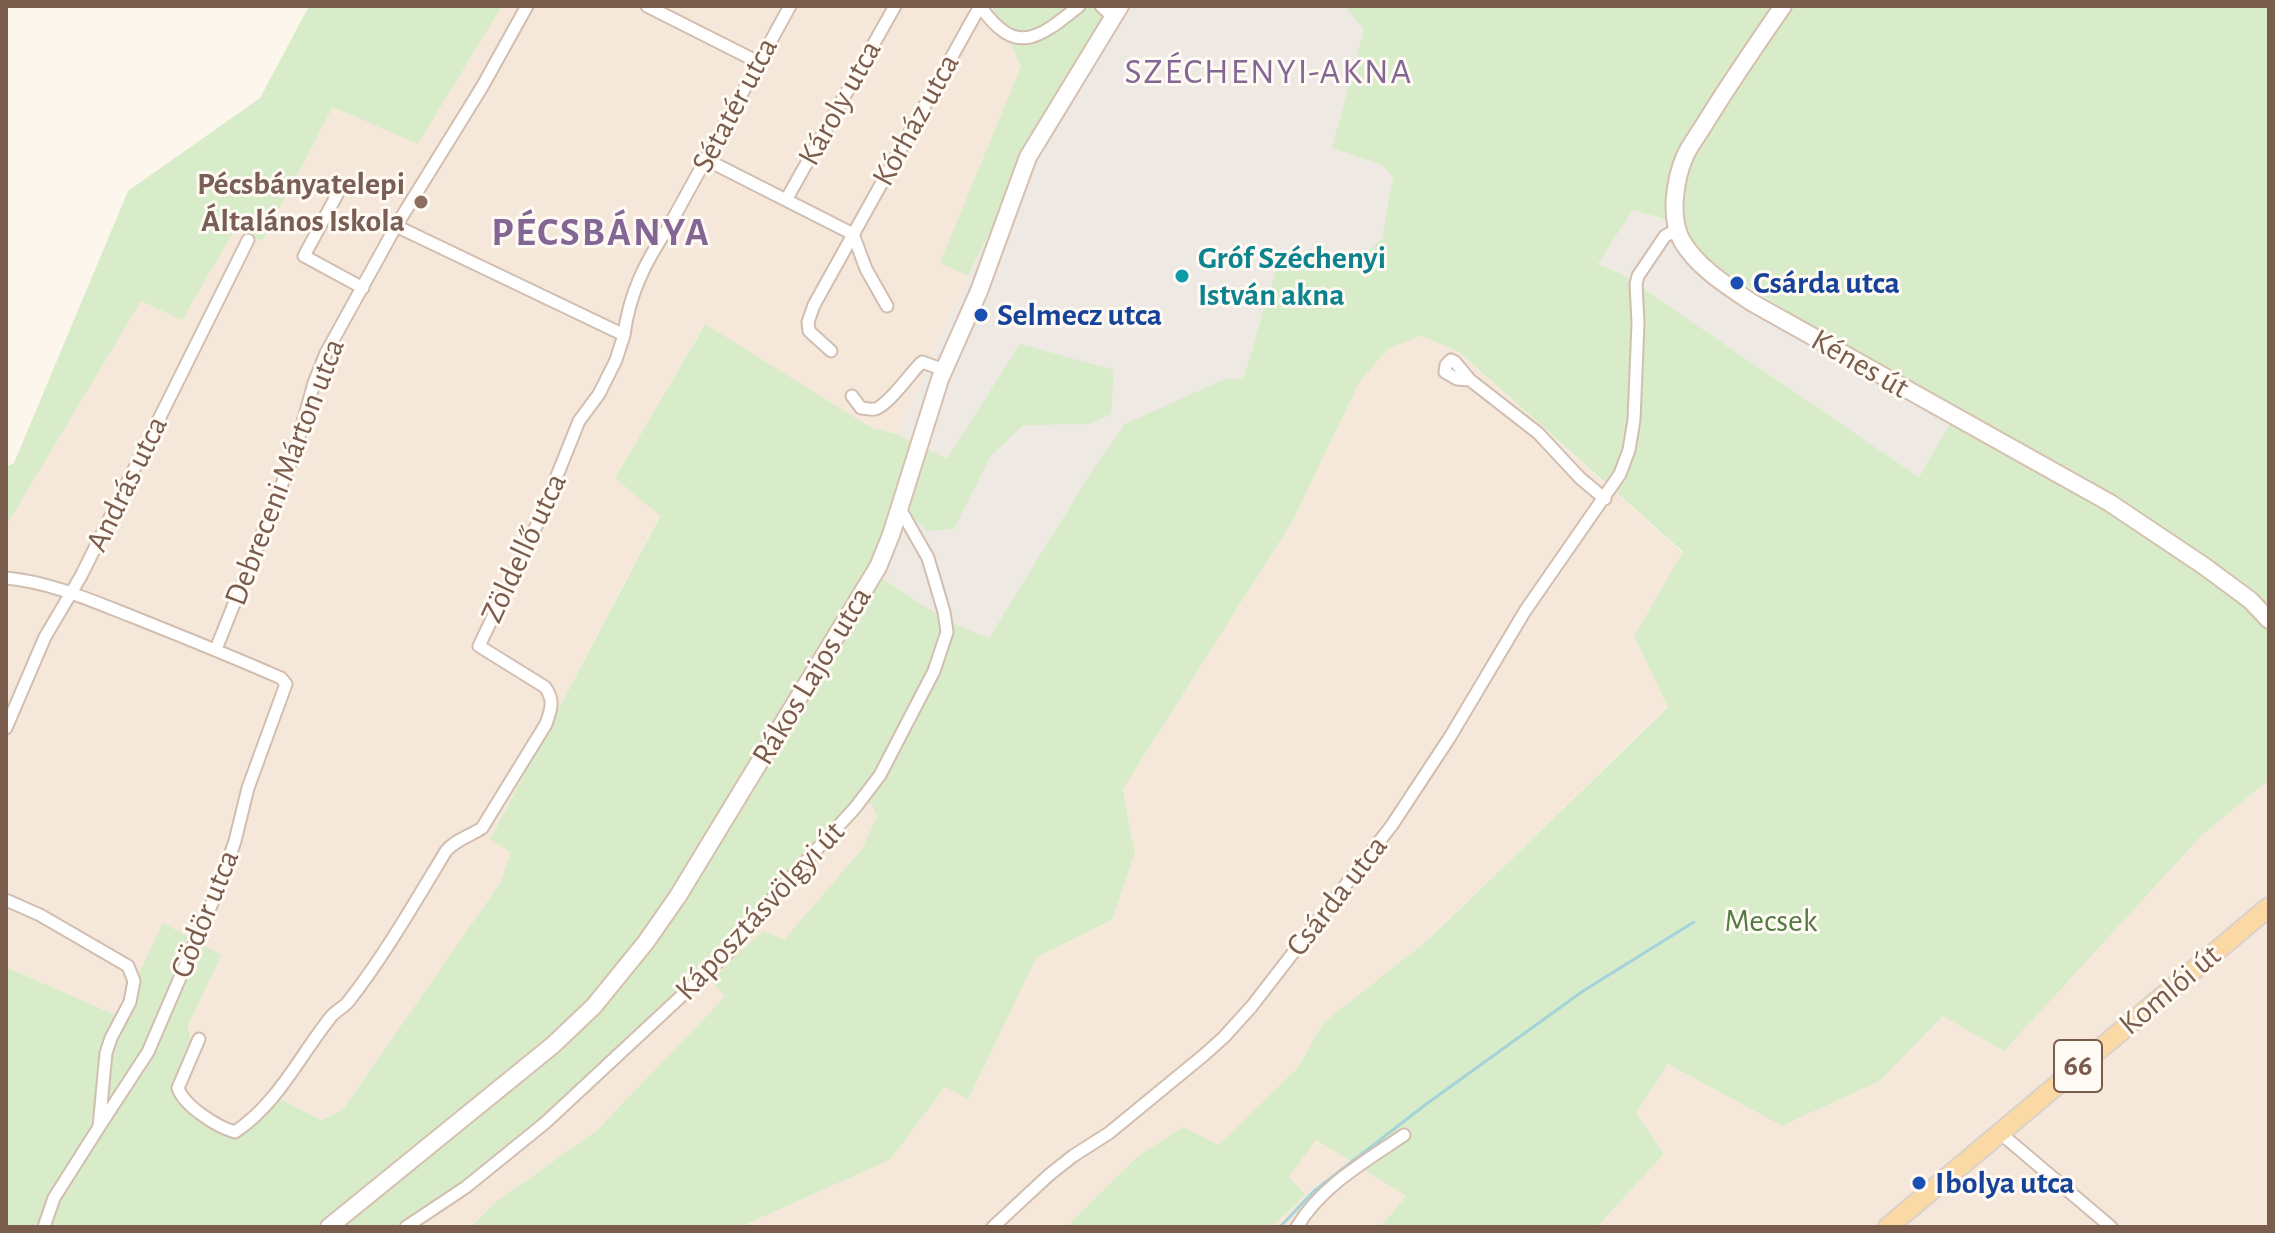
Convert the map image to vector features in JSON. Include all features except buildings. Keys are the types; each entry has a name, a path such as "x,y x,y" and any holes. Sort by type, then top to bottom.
{"main road":[{"name":"Komlói út","path":"1888,1227 2269,907"}],"street":[{"name":"Debreceni Márton utca","path":"216,649 294,454 326,353 396,226 482,87 527,6"},
{"path":"647,6 758,62"},
{"name":"Sétatér utca","path":"624,335 627,311 646,259 668,228 790,6"},
{"name":"Károly utca","path":"786,200 895,6"},
{"path":"980,6 997,29 1006,35 1019,37 1044,31 1079,6"},
{"name":"Kórház utca","path":"853,234 980,6"},
{"path":"1677,230 1676,199 1684,158 1724,91 1783,6"},
{"name":"Rákos Lajos utca","path":"329,1227 553,1045 623,973 678,896 878,567 944,370 979,291 1028,157 1111,10"},
{"path":"705,159 853,234 866,269 887,306"},
{"path":"339,191 304,256 363,288"},
{"path":"396,226 624,335"},
{"name":"Csárda utca","path":"993,1227 1049,1175 1109,1133 1224,1037 1252,1006 1392,825 1450,737 1525,611 1620,474 1629,450 1634,420 1638,323 1636,284 1638,276 1665,236 1677,230"},
{"name":"Kénes út","path":"1677,230 1695,258 1751,302 2110,503 2204,566 2250,600 2269,620"},
{"path":"831,351 809,331 808,322 853,234"},
{"name":"András utca","path":"6,728 45,637 105,529 248,240"},
{"name":"Zöldellő utca","path":"199,1039 178,1088 180,1096 187,1105 235,1132 252,1121 329,1019 346,1005 446,851 453,843 482,828 546,724 552,705 545,687 479,646 540,518 579,421 599,394 624,335"},
{"path":"852,396 861,408 876,409 922,362 944,370"},
{"path":"1470,380 1538,433 1580,478 1605,499"},
{"name":"Káposztásvölgyi út","path":"406,1227 466,1187 545,1123 732,949 880,775 934,671 947,632 928,558 899,506"},
{"path":"6,578 32,580 70,592 216,649"},
{"name":"Gödör utca","path":"44,1227 54,1198 148,1052 219,887 235,841 248,788 286,690 281,678 216,649"},
{"path":"6,900 128,966 132,972 134,981 130,1002 106,1053 99,1127"},
{"path":"1999,1132 2111,1227"},
{"path":"1297,1227 1323,1194 1404,1135"}],"shaded area":[{"path":"502,6 991,6 1021,66 941,262 968,276 897,434 872,428 704,325 615,478 660,515 490,839 512,853 500,883 343,1111 321,1120 279,1099 232,1138 193,1117 178,1093 191,1040 188,1025 222,955 163,924 118,1016 6,967 6,526 141,301 182,319 237,226 262,242 333,107 418,143"},
{"path":"1115,6 1344,6 1364,30 1382,165 1393,177 1382,238 1360,259 1281,253 1243,379 1090,474 989,639 916,602 879,576 905,509 954,529 991,456 1023,424 1089,424 1114,370 948,460 897,434 968,276 1058,96"},
{"path":"1633,210 1667,220 1709,263 1955,417 1919,477 1622,274 1598,264"},
{"path":"1421,336 1459,352 1683,553 1634,636 1668,706 1429,939 1323,1023 1298,1067 1219,1145 1138,1156 1066,1227 740,1227 890,1160 945,1087 968,1098 1037,957 1112,920 1135,854 1123,789 1292,522 1359,383 1388,349"},
{"path":"2269,780 2269,1227 1597,1227 1664,1154 1636,1113 1668,1064 1782,1126 1880,1081 1944,1015 2201,836"},
{"path":"854,803 872,804 878,817 862,849 784,941 711,979 726,997 596,1131 497,1201 470,1227 394,1227 550,1113 796,866"},
{"path":"1316,1140 1406,1196 1380,1227 1271,1227 1306,1195 1289,1177"}],"green space":[{"path":"309,6 502,6 418,144 333,107 262,242 237,226 182,320 141,301 6,526 6,467 14,463 128,191 260,98"},
{"path":"991,6 1115,6 1058,96 968,276 940,263 1021,66"},
{"name":"Mecsek","path":"1344,6 2269,6 2269,780 2201,836 2004,1051 1943,1016 1880,1081 1782,1126 1668,1064 1636,1113 1664,1154 1597,1227 1380,1227 1406,1196 1316,1140 1289,1177 1306,1195 1271,1227 1066,1227 1138,1156 1183,1127 1219,1145 1298,1067 1323,1023 1429,939 1668,707 1634,636 1683,552 1459,352 1421,336 1388,349 1359,383 1292,522 1123,789 1135,854 1112,920 1037,957 968,1099 945,1087 890,1160 740,1227 470,1227 497,1201 596,1131 725,997 711,980 763,931 784,940 862,849 877,817 872,804 854,803 711,961 611,1059 477,1170 394,1227 6,1227 6,967 118,1016 163,923 222,955 188,1025 191,1040 178,1092 193,1117 232,1138 280,1099 321,1120 342,1111 500,883 511,853 490,839 660,516 615,478 705,324 872,428 897,434 947,459 1020,344 1114,370 1111,414 1089,424 1023,425 991,456 954,529 927,531 905,509 879,576 946,619 989,638 1090,474 1125,424 1225,379 1243,379 1281,252 1359,259 1382,238 1393,177 1382,165 1332,148 1364,30","holes":["1633,210 1667,220 1709,262 1954,417 1919,477 1622,274 1598,264"]}],"waterway":[{"path":"1280,1227 1314,1191 1425,1105 1583,991 1694,922"}],"place":[{"name":"Pécsbányatelepi Általános Iskola","path":"421,202"},
{"name":"Gróf Széchenyi István akna","path":"1182,276"},
{"name":"Csárda utca","path":"1737,283"},
{"name":"Selmecz utca","path":"981,315"},
{"name":"Ibolya utca","path":"1919,1183"}],"district":[{"name":"SZÉCHENYI-AKNA","path":"1269,72"},
{"name":"PÉCSBÁNYA","path":"601,233"}]}
